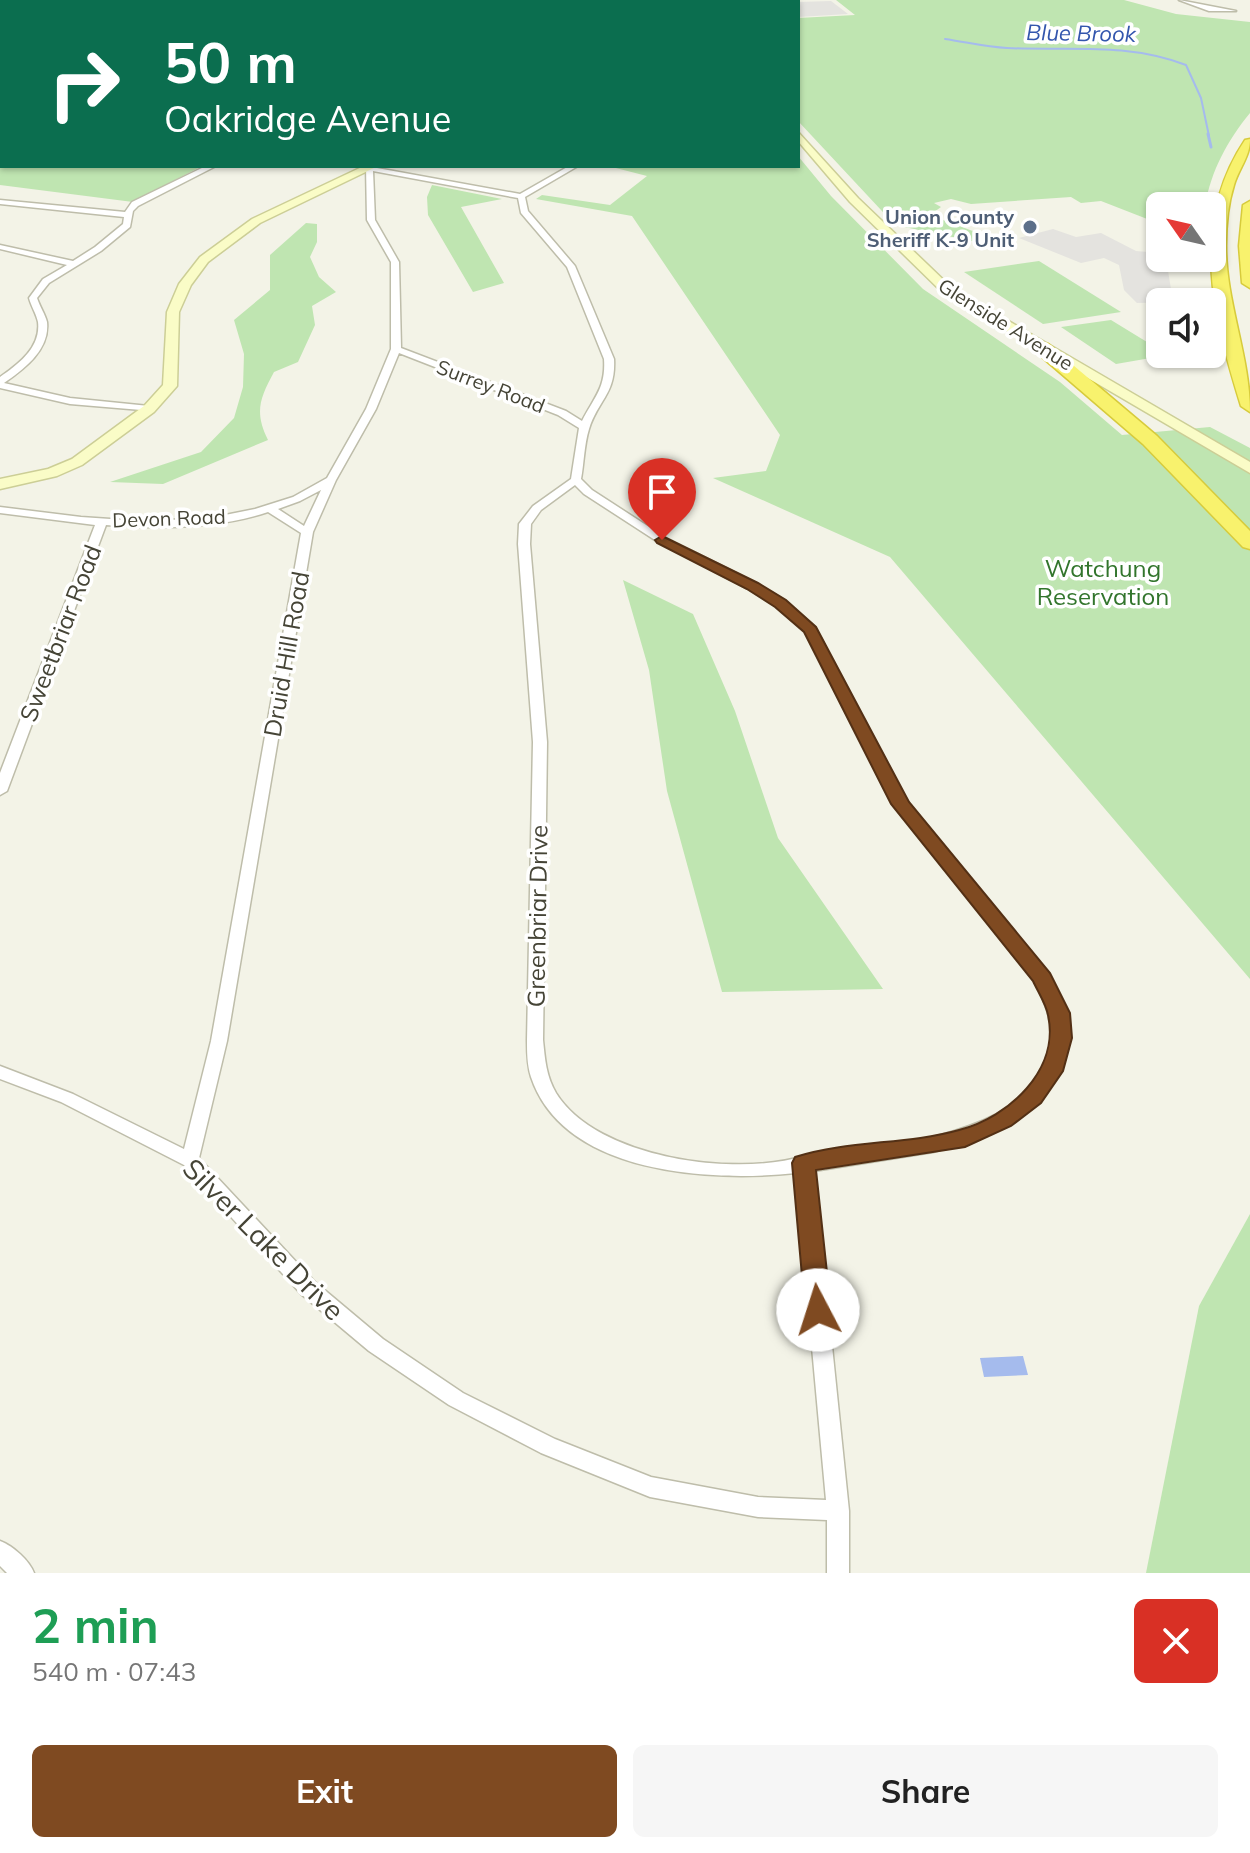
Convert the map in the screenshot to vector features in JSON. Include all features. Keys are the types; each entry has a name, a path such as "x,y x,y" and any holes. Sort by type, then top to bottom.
{"highway":[{"path":"1250,143 1231,174 1225,194 1219,242 1223,297 1250,406"},
{"path":"1250,205 1247,246 1250,283"},
{"path":"1042,348 1162,451 1250,543"}],"main road":[{"name":"Glenside Avenue","path":"800,137 854,200 937,282 1042,348 1250,468"},
{"path":"0,484 70,466 149,409 170,386 171,315 191,276 254,220 369,168"}],"street":[{"path":"1182,0 1209,9 1233,11"},
{"path":"0,383 38,345 43,326 33,303 37,289 127,225 128,215 135,204 208,168"},
{"name":"Druid Hill Road","path":"190,1160 219,1041 307,532 331,480 371,409 396,349 395,262 371,220 371,168"},
{"path":"376,168 521,196 570,168"},
{"path":"521,196 524,211 571,266 609,359 611,375 584,427 576,480 588,492 662,540 771,597 811,630 901,804 1042,978 1059,1013 1061,1038 1052,1071 1033,1098 1003,1120 954,1140 804,1163 838,1511 838,1573"},
{"path":"0,202 128,215"},
{"path":"0,247 75,264"},
{"name":"Surrey Road","path":"396,349 562,413 584,427"},
{"path":"0,383 70,401 149,409"},
{"path":"562,413 595,410"},
{"name":"Devon Road","path":"0,510 102,521 200,520 270,509 297,499 331,480"},
{"name":"Greenbriar Drive","path":"576,480 537,508 525,524 540,742 535,1040 542,1083 560,1112 573,1124 610,1146 646,1161 684,1169 721,1172 804,1163"},
{"path":"270,509 307,532"},
{"name":"Sweetbriar Road","path":"0,791 102,521"},
{"name":"Silver Lake Drive","path":"0,1072 67,1098 190,1160 308,1288 376,1345 456,1399 548,1446 650,1487 758,1507 838,1511"},
{"path":"0,1551 23,1573"}],"green space":[{"path":"836,0 1124,0 1176,14 1250,22 1250,113 1221,157 1208,192 1146,192 1146,219 1101,201 1081,203 1071,197 971,204 951,199 934,203 941,207 930,215 1002,242 986,244 895,225 800,123 800,18 855,15"},
{"name":"Watchung Reservation","path":"800,158 831,196 923,289 1060,382 1122,435 1210,427 1250,448 1250,979 890,557 713,478 766,471 780,435 632,216 536,199 542,195 610,205 647,176 616,168 800,168"},
{"path":"0,168 198,168 133,202 0,185"},
{"path":"432,185 502,199 461,207 504,283 473,292 428,215 427,197"},
{"path":"306,223 317,224 317,242 310,257 319,277 336,292 312,306 315,325 298,362 274,372 265,390 260,413 268,440 163,484 110,482 201,452 234,418 243,387 244,354 234,320 270,290 270,255"},
{"path":"1039,261 1121,312 1043,324 964,272"},
{"path":"1111,320 1146,341 1146,359 1116,364 1061,327"},
{"path":"623,580 693,614 735,711 778,838 883,989 722,992 667,791 649,670"},
{"path":"1250,1214 1250,1573 1146,1573 1199,1306"}],"shaded area":[{"path":"831,1 848,14 800,17 800,2"},
{"path":"1053,229 1076,237 1101,233 1136,251 1146,252 1146,272 1168,272 1171,288 1146,288 1146,303 1137,303 1124,290 1119,265 1104,258 1081,263 1019,238"}],"water":[{"path":"1023,1356 1028,1375 984,1377 980,1358"}],"waterway":[{"name":"Blue Brook","path":"945,39 1007,48 1119,50 1186,65 1201,98 1209,136"},
{"name":"Blue Brook","path":"1208,134 1211,147"}],"place":[{"name":"Union County Sheriff K-9 Unit","path":"1030,227"}],"route":[{"path":"662,540 752,586 780,603 811,630 831,664 872,754 901,804 1042,978 1059,1013 1060,1048 1052,1071 1033,1098 1003,1120 965,1138 933,1145 804,1163 818,1310"}]}
